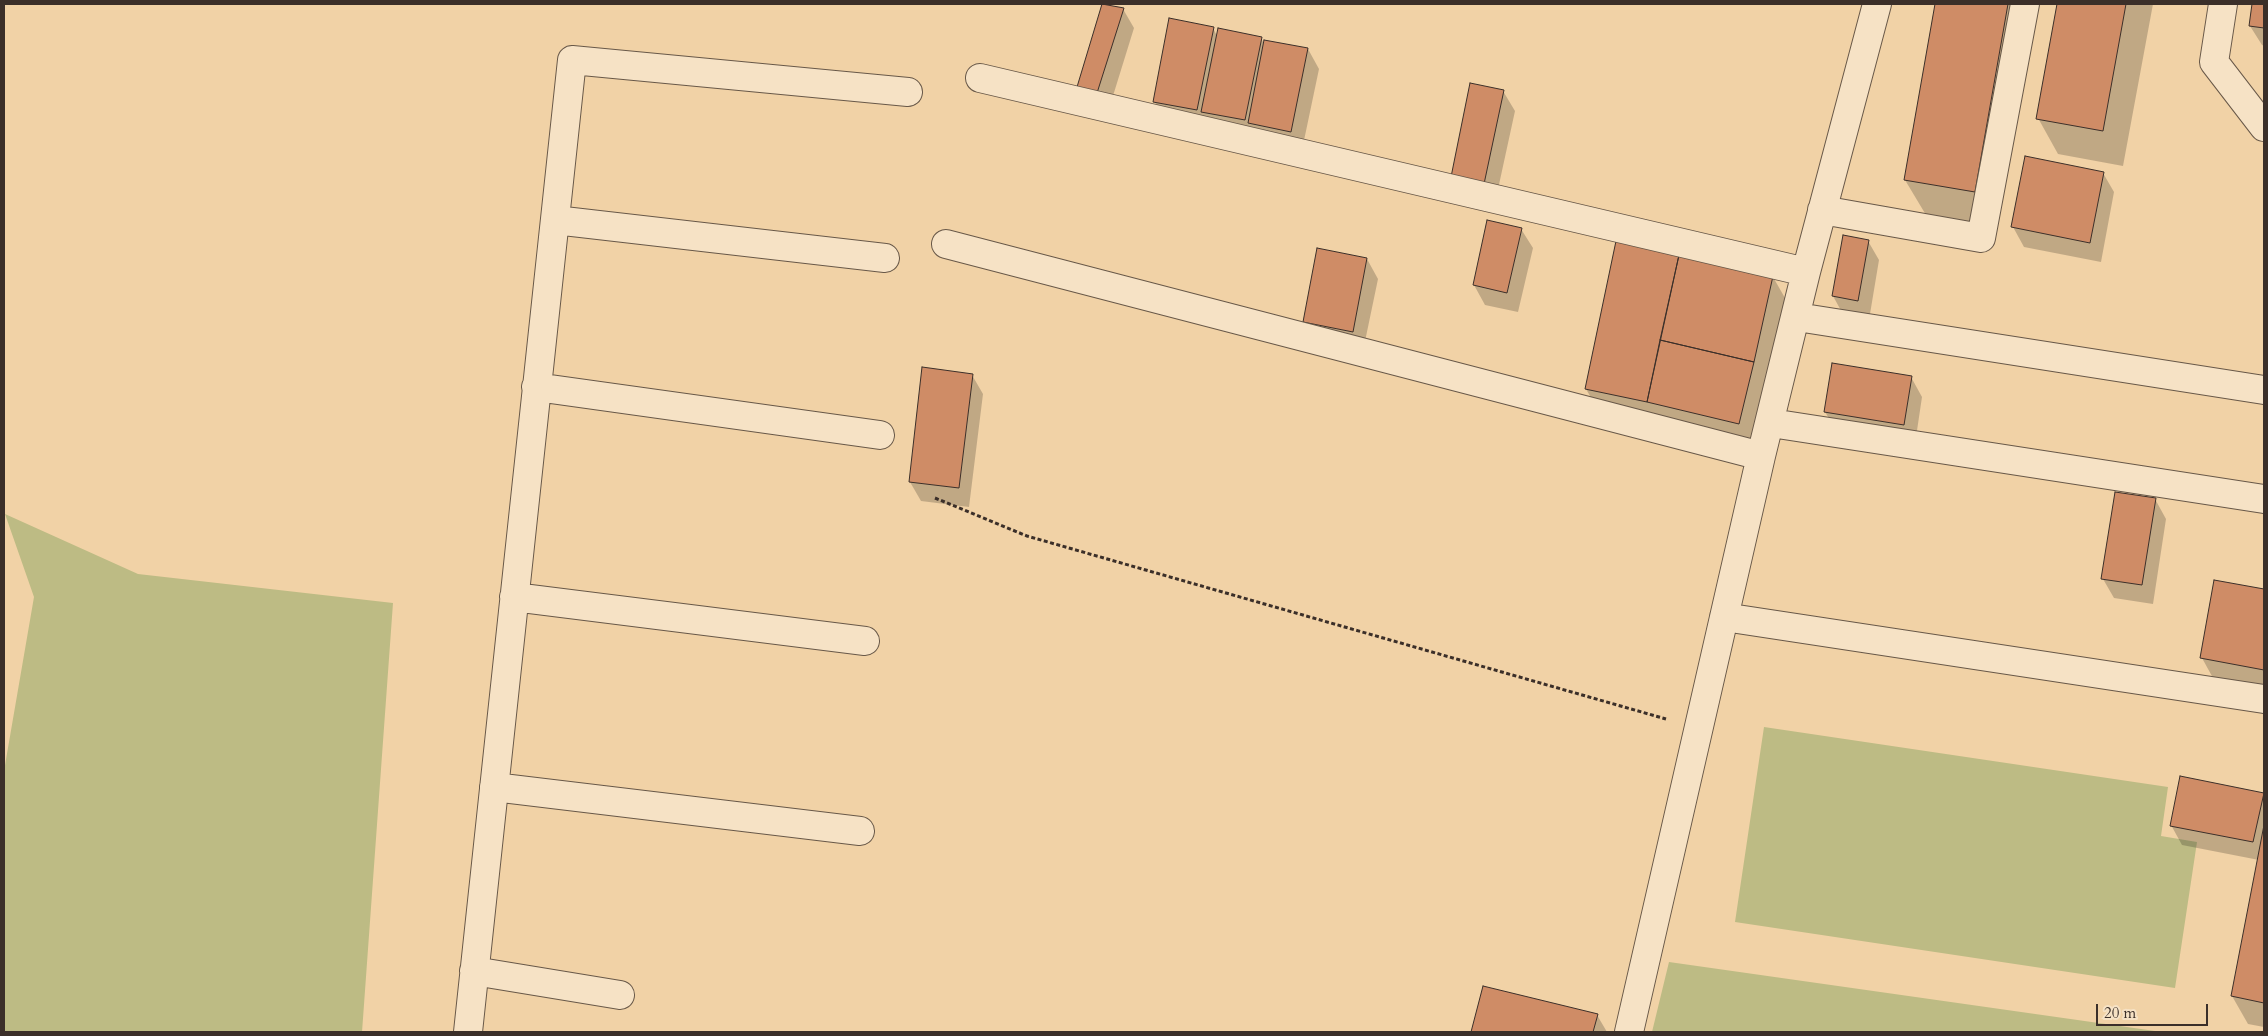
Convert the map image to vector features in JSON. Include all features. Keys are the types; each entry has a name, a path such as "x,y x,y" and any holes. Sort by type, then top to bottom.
{"street":[{"path":"1629,1032 1724,617 1797,317 1806,272 1878,4"},
{"path":"1822,210 1981,238 2025,4"},
{"path":"2223,4 2214,62 2264,127"},
{"path":"468,1032 572,60 908,92"},
{"path":"980,78 1806,272"},
{"path":"554,220 885,258"},
{"path":"946,244 1762,456"},
{"path":"1797,317 2264,390"},
{"path":"536,387 880,435"},
{"path":"1771,423 2264,499"},
{"path":"514,597 865,641"},
{"path":"1724,617 2264,699"},
{"path":"494,787 860,831"},
{"path":"474,972 620,995"}],"path":[{"path":"935,498 1026,536 1668,720 1700,726"}],"shaded area":[{"path":"5,514 138,574 393,603 362,1032 4,1032 4,771 34,597"},
{"path":"1764,727 2168,787 2161,836 2197,842 2175,988 1735,922"},
{"path":"1669,962 2162,1032 1652,1032"}],"building":[{"path":"1102,4 1124,8 1097,93 1077,87"},
{"path":"1935,4 2008,4 1975,192 1904,180"},
{"path":"2057,4 2126,4 2103,131 2036,119"},
{"path":"2252,4 2264,4 2264,28 2249,26"},
{"path":"1169,18 1214,27 1197,110 1153,102"},
{"path":"1218,28 1262,37 1245,120 1201,112"},
{"path":"1264,40 1308,48 1291,132 1248,123"},
{"path":"1470,83 1504,90 1484,184 1451,177"},
{"path":"2025,156 2104,172 2090,243 2011,227"},
{"path":"1487,220 1522,228 1507,293 1473,285"},
{"path":"1843,235 1869,240 1858,301 1832,296"},
{"path":"1616,241 1679,255 1647,402 1585,389"},
{"path":"1317,248 1367,258 1353,332 1303,322"},
{"path":"1679,255 1773,276 1754,362 1660,340"},
{"path":"1660,340 1754,362 1739,424 1647,402"},
{"path":"1832,363 1912,376 1904,425 1824,412"},
{"path":"922,367 973,374 959,488 909,482"},
{"path":"2115,492 2156,498 2142,585 2101,579"},
{"path":"2214,580 2264,589 2264,670 2200,658"},
{"path":"2180,776 2264,793 2253,842 2170,826"},
{"path":"2264,825 2264,1003 2231,996"},
{"path":"1483,986 1598,1014 1593,1032 1471,1032"}]}
